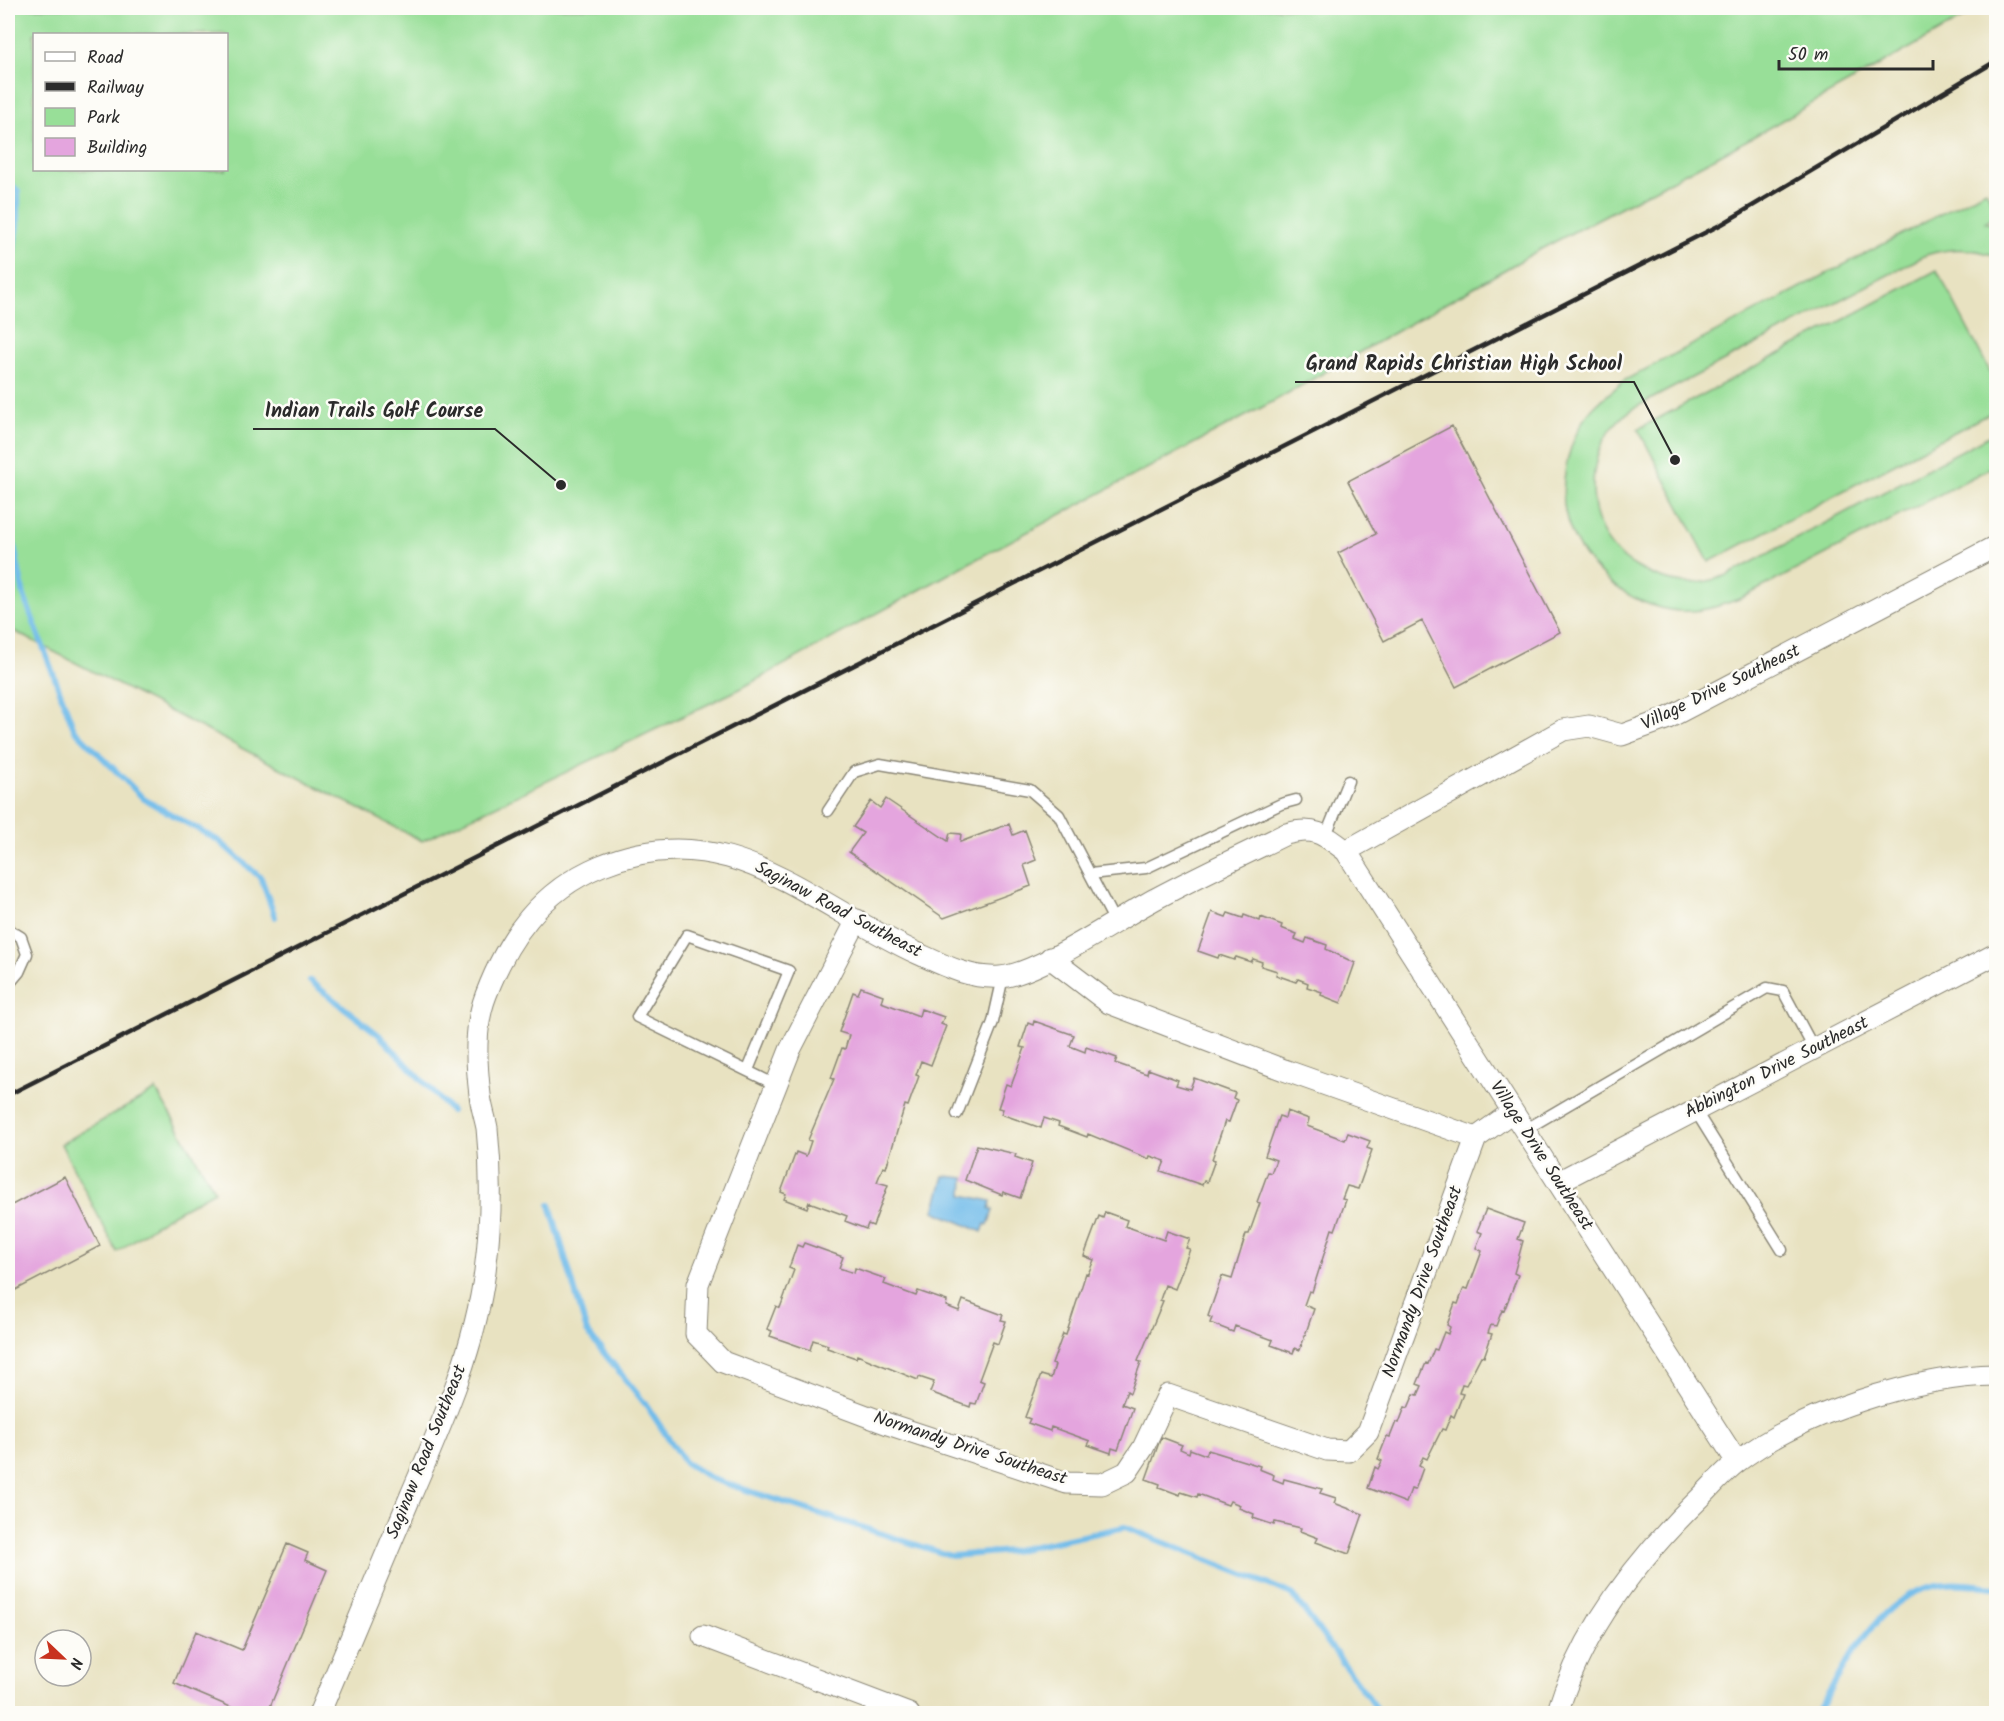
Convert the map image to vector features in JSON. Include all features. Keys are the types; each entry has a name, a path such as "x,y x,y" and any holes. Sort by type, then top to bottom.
{"street":[{"name":"Village Drive Southeast","path":"1346,851 1563,730 1589,726 1622,735 1666,718 1996,546"},
{"name":"Village Drive Southeast","path":"1286,834 1305,828 1326,835 1346,851 1523,1131 1737,1462"},
{"name":"Saginaw Road Southeast","path":"319,1713 453,1398 475,1325 486,1263 489,1166 486,1123 480,1098 477,1047 484,999 506,949 520,927 564,885 615,860 670,852 708,852 753,863 897,944 957,971 1003,977 1030,969 1115,922 1286,834"},
{"name":"Normandy Drive Southeast","path":"857,920 790,1050 698,1284 696,1334 723,1362 888,1424 1067,1483 1102,1484 1127,1472 1143,1448 1168,1395 1327,1450 1349,1451 1368,1432 1476,1138"},
{"name":"Abbington Drive Southeast","path":"1558,1182 1996,954"},
{"path":"1050,958 1109,1003 1284,1070 1476,1138 1512,1112"},
{"path":"1557,1713 1584,1649 1623,1585 1658,1539 1737,1462 1789,1431 1848,1405 1909,1386 1975,1375 1996,1375"},
{"path":"703,1636 909,1713"}],"lane":[{"path":"828,811 854,772 880,764 1030,790 1059,815 1115,922"},
{"path":"1326,835 1348,781"},
{"path":"1090,874 1146,868 1281,804 1296,800"},
{"path":"8,929 21,937 27,954 19,972 8,985"},
{"path":"748,1070 789,971 687,934 637,1017 776,1085"},
{"path":"957,1114 993,1022 1003,977"},
{"path":"1523,1131 1767,988 1783,991 1814,1049"},
{"path":"1695,1110 1782,1250"}],"green space":[{"path":"8,8 1981,8 1733,148 1541,249 1274,401 956,570 740,689 422,841 8,628"},
{"path":"1986,190 1996,211 1996,215 1985,222 1996,226 1996,256 1961,249 1926,255 1638,406 1619,420 1601,445 1596,460 1593,492 1599,523 1605,537 1619,554 1628,562 1650,574 1672,581 1694,583 1728,575 1996,432 1996,465 1742,598 1711,608 1679,611 1660,608 1641,601 1606,579 1580,548 1571,530 1565,511 1563,490 1568,457 1575,436 1584,419 1600,401 1625,380"},
{"path":"1937,270 1996,383 1996,410 1709,562 1638,429"},
{"path":"156,1090 215,1191 164,1219 117,1252 61,1144"}],"water":[{"path":"944,1176 964,1178 963,1195 991,1201 989,1209 993,1210 988,1225 985,1224 982,1232 934,1211"}],"building":[{"path":"1452,426 1560,632 1456,687 1422,621 1384,641 1338,553 1376,534 1348,481"},
{"path":"886,799 948,841 950,833 961,834 960,842 1009,824 1013,835 1025,830 1036,860 1024,865 1031,886 944,918 849,852 863,833 853,827 871,801 880,808"},
{"path":"1212,912 1226,917 1228,913 1243,918 1244,915 1260,921 1261,917 1297,934 1295,939 1305,943 1307,938 1327,945 1326,949 1355,963 1341,1003 1321,995 1322,992 1307,987 1308,983 1298,979 1296,982 1276,975 1277,971 1261,966 1262,962 1253,959 1251,962 1236,957 1234,960 1219,955 1218,958 1198,951"},
{"path":"861,987 883,995 881,1002 919,1016 921,1009 944,1017 941,1024 946,1026 931,1065 921,1061 916,1075 919,1076 908,1106 905,1105 886,1168 883,1167 877,1182 888,1185 873,1226 868,1224 866,1229 845,1221 847,1216 809,1202 807,1208 784,1199 786,1194 781,1192 796,1152 806,1156 811,1141 808,1140 834,1079 831,1078 849,1035 839,1032 853,992 858,994"},
{"path":"1034,1021 1074,1035 1070,1046 1085,1052 1086,1047 1117,1058 1115,1063 1147,1074 1148,1069 1178,1080 1176,1085 1190,1089 1194,1078 1235,1093 1233,1098 1237,1100 1229,1122 1225,1121 1207,1182 1204,1181 1202,1185 1161,1171 1165,1161 1150,1156 1149,1159 1088,1134 1087,1137 1044,1118 1041,1128 1001,1114 1003,1109 998,1108 1006,1084 1011,1086 1025,1048 1020,1047 1028,1023 1033,1025"},
{"path":"1287,1111 1309,1119 1307,1126 1345,1140 1348,1133 1370,1141 1367,1148 1372,1150 1358,1189 1347,1186 1342,1199 1346,1200 1335,1230 1332,1229 1312,1292 1309,1291 1304,1305 1314,1309 1300,1350 1295,1348 1293,1353 1271,1345 1273,1340 1235,1326 1233,1332 1210,1323 1212,1318 1208,1316 1222,1276 1232,1279 1246,1234 1249,1234 1260,1203 1257,1202 1268,1172 1271,1173 1276,1160 1265,1156 1279,1116 1285,1118"},
{"path":"977,1145 1016,1154 1015,1157 1032,1163 1020,1198 1003,1192 1002,1195 965,1180"},
{"path":"65,1177 100,1246 8,1294 8,1207"},
{"path":"1486,1209 1524,1223 1518,1239 1523,1241 1514,1273 1518,1275 1496,1326 1491,1325 1488,1333 1492,1334 1484,1357 1481,1356 1466,1385 1462,1384 1459,1393 1463,1394 1454,1417 1451,1415 1445,1430 1442,1429 1427,1459 1423,1457 1419,1466 1423,1468 1415,1490 1411,1489 1406,1503 1368,1488 1375,1467 1378,1469 1382,1461 1378,1459 1387,1436 1390,1437 1396,1422 1399,1423 1405,1407 1408,1408 1414,1394 1418,1395 1422,1386 1417,1384 1426,1363 1428,1364 1434,1349 1437,1350 1444,1332 1448,1334 1450,1327 1447,1325 1455,1303 1458,1304 1464,1288 1468,1289 1482,1251 1476,1248 1482,1233 1477,1231"},
{"path":"1105,1212 1127,1220 1125,1226 1164,1240 1167,1231 1190,1239 1186,1248 1190,1249 1175,1289 1165,1285 1160,1300 1163,1301 1138,1361 1141,1362 1130,1393 1127,1391 1122,1404 1133,1408 1118,1450 1112,1448 1111,1453 1088,1445 1090,1441 1051,1427 1050,1431 1028,1423 1030,1419 1025,1417 1041,1375 1051,1378 1055,1365 1052,1364 1063,1334 1066,1335 1086,1273 1088,1274 1094,1260 1084,1256 1099,1216 1103,1218"},
{"path":"804,1243 843,1257 839,1268 854,1273 855,1268 886,1279 884,1284 916,1296 918,1291 947,1301 946,1306 959,1311 963,1300 1003,1315 1001,1320 1006,1321 998,1344 993,1342 979,1380 984,1382 976,1404 971,1403 970,1407 930,1392 934,1382 919,1377 918,1380 857,1355 856,1358 827,1348 828,1345 813,1340 810,1350 770,1336 772,1331 767,1329 776,1306 780,1308 794,1270 789,1268 797,1245 802,1247"},
{"path":"1161,1437 1182,1445 1180,1449 1189,1453 1190,1449 1206,1455 1208,1450 1260,1466 1259,1469 1274,1475 1273,1479 1283,1483 1284,1479 1322,1489 1320,1493 1336,1498 1334,1503 1363,1514 1349,1554 1316,1542 1318,1538 1300,1531 1301,1528 1275,1522 1274,1525 1253,1518 1254,1514 1239,1508 1240,1505 1230,1501 1228,1505 1198,1494 1197,1497 1181,1492 1180,1495 1146,1479"},
{"path":"287,1544 308,1553 305,1560 327,1570 267,1714 247,1714 174,1683 196,1631 242,1650"}],"waterway":[{"path":"8,181 18,191 18,217 8,288"},
{"path":"8,516 24,596 74,729 144,799 219,841 261,878 275,917"},
{"path":"310,981 379,1035 451,1111"},
{"path":"550,1205 587,1332 647,1406 684,1462 712,1479 951,1556 1011,1551 1125,1527 1292,1594 1381,1714"},
{"path":"1816,1714 1853,1652 1884,1615 1901,1600 1922,1590 1945,1584 1996,1587"}],"railway":[{"path":"8,1095 1722,224 1996,61"}],"place":[{"name":"Grand Rapids Christian High School","path":"1675,460"},
{"name":"Indian Trails Golf Course","path":"561,485"}]}
